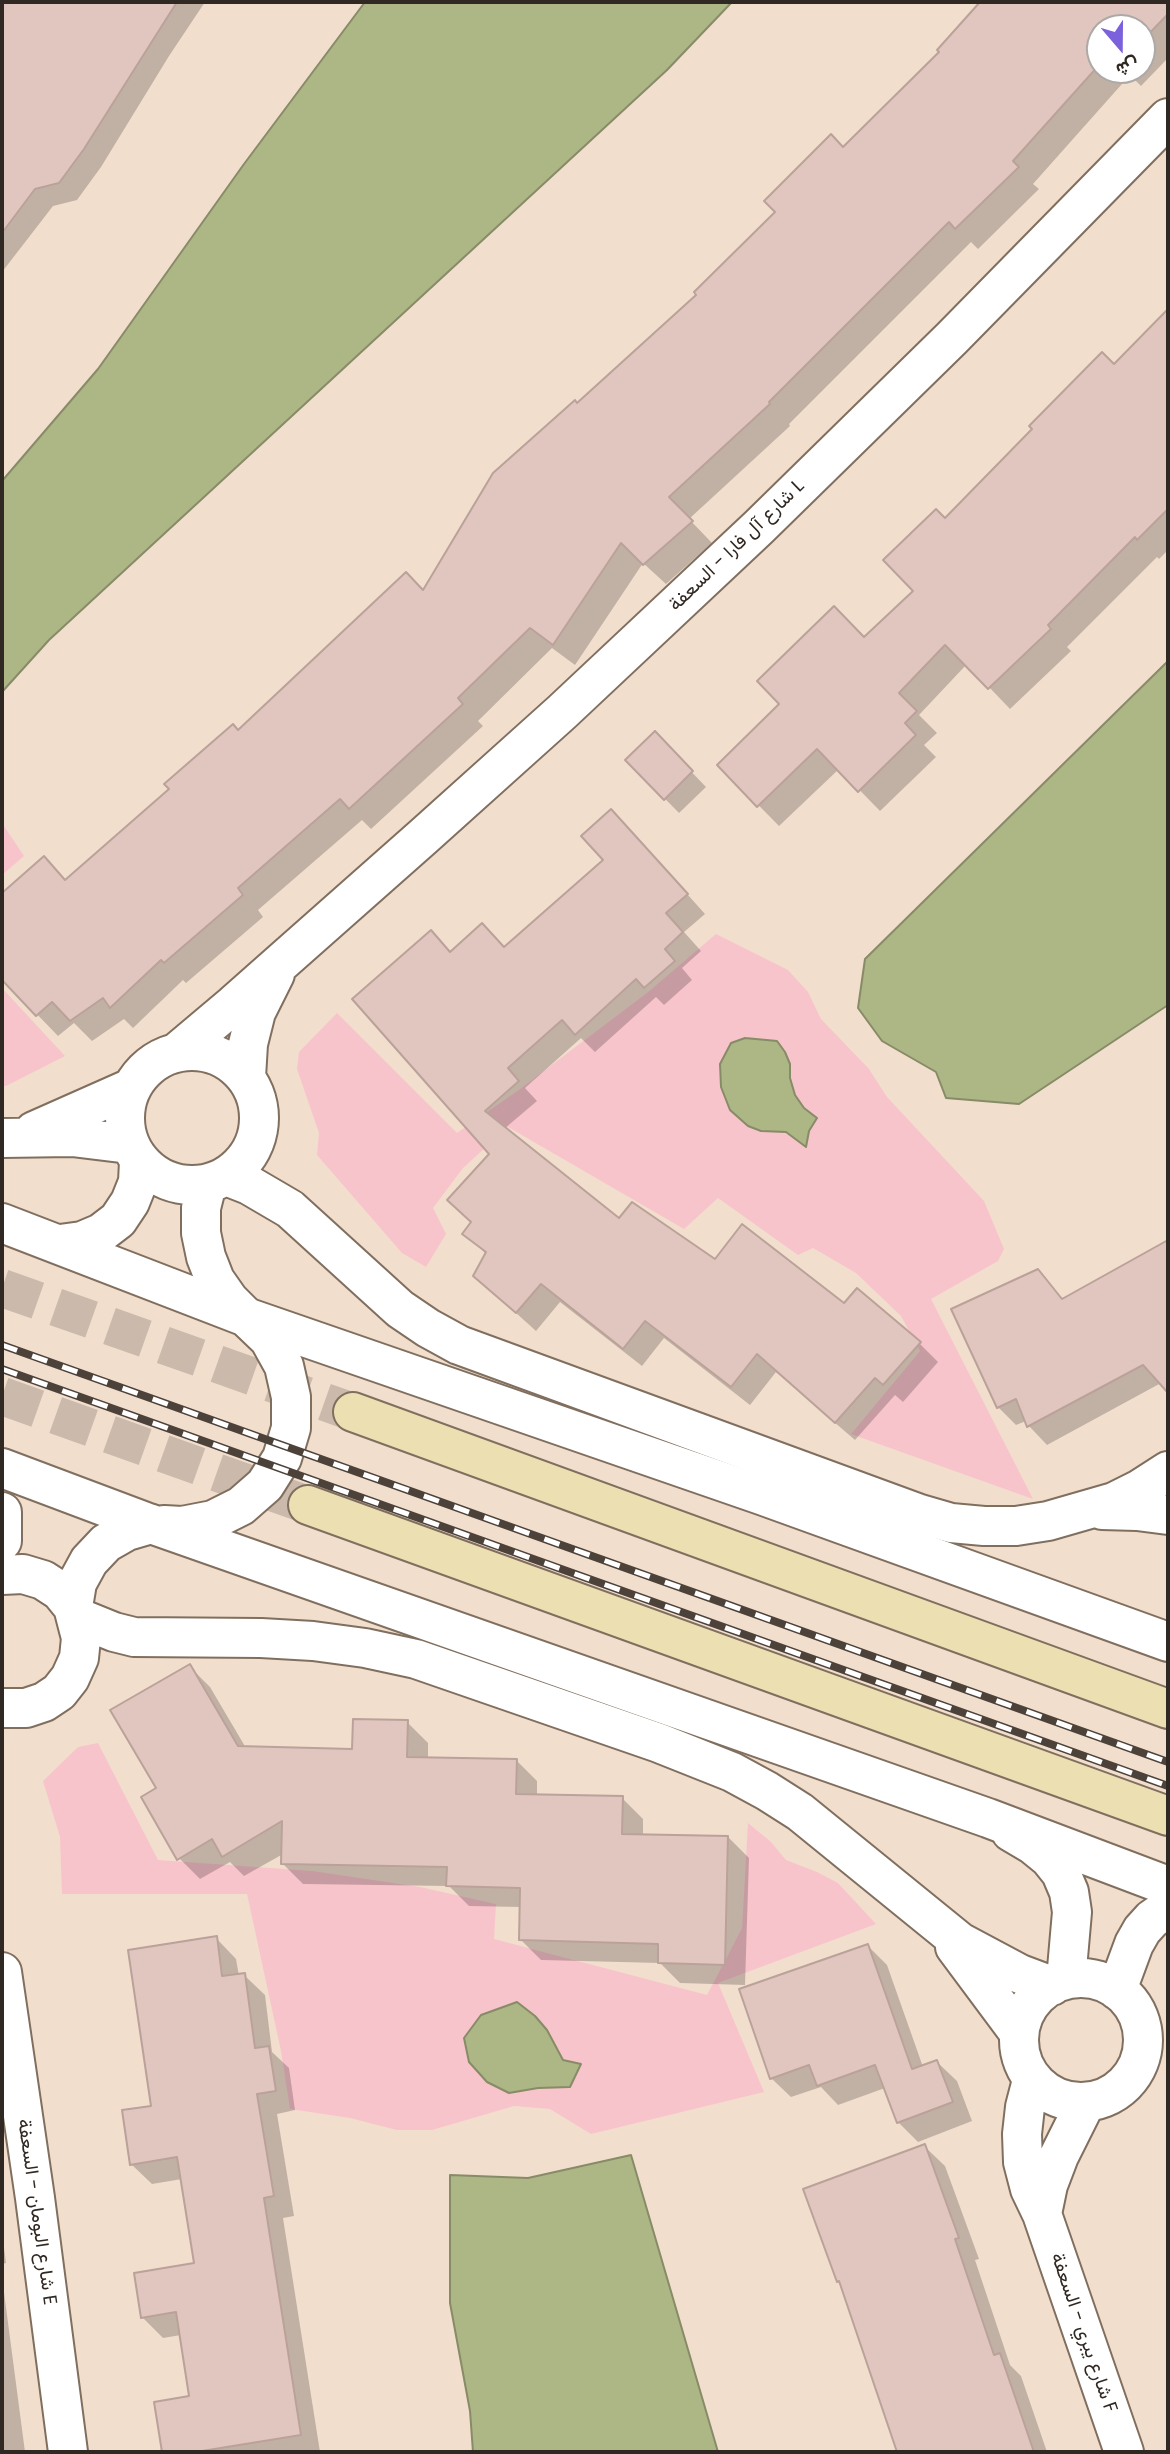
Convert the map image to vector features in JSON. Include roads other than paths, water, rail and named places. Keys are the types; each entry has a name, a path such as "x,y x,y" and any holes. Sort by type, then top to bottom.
{"main road":[{"path":"353,1412 1168,1709"},
{"path":"308,1505 1168,1816"}],"street":[{"name":"شارع آل فارا - السعفة L","path":"176,1053 562,712 759,527 952,338 1168,118"},
{"name":"شارع آل فارا - السعفة L","path":"246,1077 248,1044 256,1012 269,982 288,955"},
{"path":"2,1251 30,1244 82,1241 101,1233 118,1220 130,1202 138,1182 134,1153 124,1126 125,1106 131,1088 143,1072 158,1060 176,1053 195,1051 215,1055 231,1063 246,1077 255,1093 259,1112 258,1131 252,1149 241,1165 216,1180 188,1186 153,1174 134,1153 72,1137 9,1138"},
{"path":"9,1138 74,1114 131,1088"},
{"path":"258,1131 280,1180 309,1225"},
{"path":"216,1180 270,1196 309,1225 373,1287 400,1309 459,1345 920,1514 951,1523 984,1526 1016,1526 1048,1521 1089,1511 1139,1489 1168,1471"},
{"path":"8,1715 44,1702 59,1692 70,1678 79,1658 81,1638 75,1612 78,1583 89,1562 106,1543 127,1531 151,1524 183,1526 213,1520 242,1506 265,1485 282,1458 291,1428 291,1396 284,1366 269,1339 229,1300 215,1280 206,1257 201,1233 201,1208 216,1180"},
{"path":"2,1223 246,1317 1164,1635"},
{"path":"2,1468 151,1524 988,1818 1168,1886"},
{"path":"1089,1511 1137,1511 1168,1515"},
{"path":"2,1512 2,1541"},
{"path":"2,1575 23,1574 43,1580 60,1591 75,1612 124,1635 175,1639 261,1638 365,1648 416,1659 659,1743 732,1772 800,1812 933,1922 989,1960 1020,1974 1059,1983"},
{"path":"70,1678 121,1653 175,1639"},
{"path":"988,1818 1033,1845 1049,1858 1061,1873 1069,1892 1072,1912 1059,1983"},
{"path":"1135,2071 1141,2056 1143,2039 1133,1944 1152,1919 1168,1908"},
{"path":"933,1922 978,1976 1018,2033"},
{"name":"شارع البومان - السعفة E","path":"2,1972 68,2452"},
{"path":"1140,2004 1102,1981 1084,1978 1059,1983 1039,1994 1029,2005 1018,2033 1018,2048 1032,2080 1048,2093 1066,2100 1086,2102 1105,2097 1122,2086 1135,2071 1168,2048"},
{"name":"شارع يبري - السعفة F","path":"1032,2080 1025,2106 1023,2162 1030,2189 1042,2214 1124,2452"},
{"path":"1042,2214 1048,2185 1059,2156 1086,2102"}],"tunnel":[{"path":"2,1288 353,1412"},
{"path":"2,1396 308,1505"}],"railway":[{"path":"2,1345 1168,1762"},
{"path":"2,1369 1168,1786"}]}
